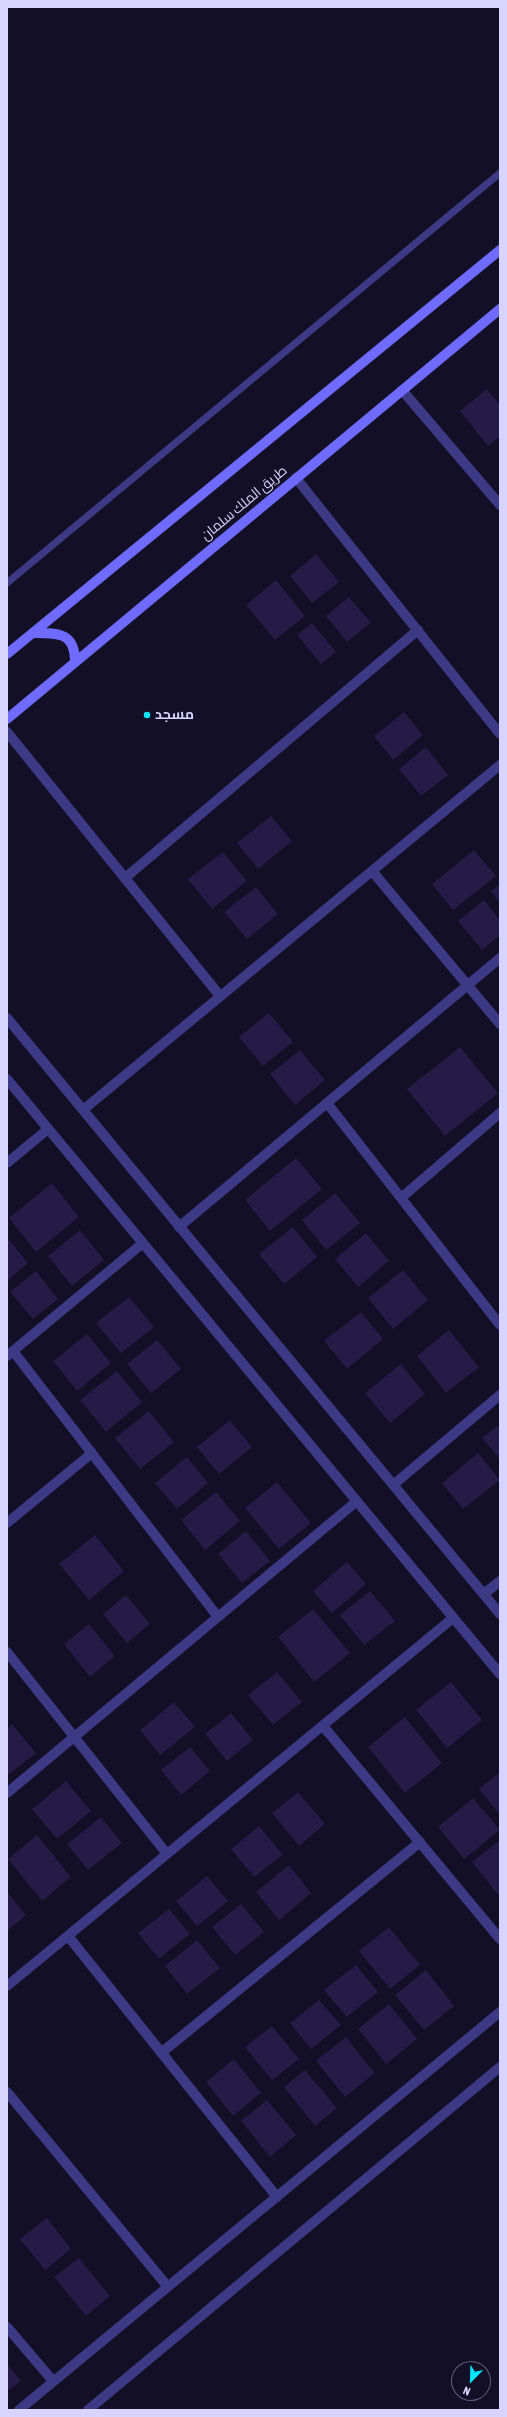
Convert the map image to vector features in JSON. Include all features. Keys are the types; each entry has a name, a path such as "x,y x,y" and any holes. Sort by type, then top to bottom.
{"main road":[{"path":"7,654 500,250"},
{"name":"طريق الملك سلمان","path":"7,719 500,309"},
{"path":"33,633 54,633 65,636 72,643 75,650 75,662"}],"street":[{"path":"402,390 500,505"},
{"path":"296,478 500,734"},
{"path":"125,878 418,630"},
{"path":"7,732 220,996"},
{"path":"83,1110 500,765"},
{"path":"372,871 500,1024"},
{"path":"179,1227 500,958"},
{"path":"7,1018 500,1614"},
{"path":"7,1079 500,1674"},
{"path":"327,1103 500,1325"},
{"path":"401,1198 500,1113"},
{"path":"7,1163 48,1129"},
{"path":"143,1243 10,1353 92,1453 218,1617"},
{"path":"393,1485 500,1395"},
{"path":"7,1523 92,1453"},
{"path":"7,1793 357,1501"},
{"path":"484,1594 500,1581"},
{"path":"7,1986 454,1618"},
{"path":"7,1652 167,1854"},
{"path":"323,1726 500,1939"},
{"path":"161,2053 420,1842"},
{"path":"68,1936 277,2197"},
{"path":"19,2410 500,2012"},
{"path":"88,2410 500,2067"},
{"path":"7,2092 168,2287"},
{"path":"7,2327 53,2381"}],"lane":[{"path":"7,583 500,173"}],"building":[{"path":"487,389 500,405 500,436 488,446 460,411"},
{"path":"316,554 339,582 312,603 290,576"},
{"path":"276,580 305,616 275,640 246,605"},
{"path":"349,597 371,623 347,642 326,616"},
{"path":"312,623 336,652 321,664 297,635"},
{"path":"404,712 423,735 393,760 374,736"},
{"path":"426,747 448,775 421,796 399,769"},
{"path":"271,816 292,841 258,869 237,843"},
{"path":"474,850 496,876 453,910 432,884"},
{"path":"223,852 247,881 212,909 188,879"},
{"path":"500,884 500,903 491,891"},
{"path":"256,887 278,914 247,939 224,912"},
{"path":"484,900 500,920 500,935 482,950 458,921"},
{"path":"269,1013 293,1042 263,1066 239,1037"},
{"path":"460,1047 498,1093 445,1136 407,1089"},
{"path":"300,1050 325,1080 295,1105 270,1074"},
{"path":"296,1158 322,1189 270,1231 245,1200"},
{"path":"52,1183 79,1217 36,1252 9,1218"},
{"path":"335,1193 360,1223 326,1250 302,1220"},
{"path":"293,1227 317,1257 284,1284 259,1254"},
{"path":"80,1230 104,1260 72,1286 48,1256"},
{"path":"366,1233 389,1261 358,1287 335,1259"},
{"path":"7,1237 28,1263 7,1281"},
{"path":"403,1270 428,1300 393,1329 368,1298"},
{"path":"36,1271 58,1299 33,1319 10,1292"},
{"path":"129,1297 154,1327 121,1353 96,1323"},
{"path":"361,1312 383,1339 347,1369 324,1341"},
{"path":"449,1330 479,1367 446,1393 417,1356"},
{"path":"87,1334 111,1363 77,1391 53,1361"},
{"path":"157,1340 181,1369 151,1393 127,1364"},
{"path":"401,1364 425,1394 390,1423 365,1393"},
{"path":"117,1371 142,1402 106,1432 80,1400"},
{"path":"149,1411 174,1442 140,1469 115,1438"},
{"path":"230,1420 252,1447 219,1474 197,1447"},
{"path":"497,1426 500,1429 500,1459 482,1438"},
{"path":"478,1453 500,1480 463,1509 442,1483"},
{"path":"187,1457 208,1483 177,1509 155,1483"},
{"path":"277,1482 311,1523 279,1549 245,1508"},
{"path":"216,1492 240,1521 205,1550 181,1520"},
{"path":"246,1531 270,1561 242,1583 218,1554"},
{"path":"95,1535 124,1571 89,1600 59,1564"},
{"path":"347,1562 366,1584 332,1613 313,1591"},
{"path":"370,1591 395,1621 364,1645 340,1615"},
{"path":"126,1595 150,1624 127,1643 103,1614"},
{"path":"313,1609 350,1653 314,1682 278,1637"},
{"path":"89,1624 115,1656 90,1677 64,1644"},
{"path":"277,1672 302,1702 273,1725 248,1695"},
{"path":"451,1682 482,1720 447,1748 416,1710"},
{"path":"174,1702 195,1727 160,1755 140,1730"},
{"path":"231,1713 253,1740 227,1761 205,1734"},
{"path":"405,1717 442,1763 405,1793 368,1747"},
{"path":"12,1724 36,1753 8,1775 7,1729"},
{"path":"190,1747 210,1771 181,1795 161,1770"},
{"path":"500,1772 500,1815 479,1789"},
{"path":"66,1781 91,1811 57,1839 32,1809"},
{"path":"298,1792 325,1824 299,1846 272,1813"},
{"path":"473,1798 500,1830 464,1859 438,1827"},
{"path":"101,1817 122,1843 88,1870 67,1844"},
{"path":"259,1826 283,1855 254,1877 231,1849"},
{"path":"37,1835 71,1877 42,1901 8,1859"},
{"path":"500,1840 500,1897 472,1862"},
{"path":"289,1865 311,1893 279,1920 256,1892"},
{"path":"207,1876 228,1901 197,1926 176,1901"},
{"path":"7,1891 26,1915 7,1931"},
{"path":"241,1904 264,1932 235,1955 212,1927"},
{"path":"169,1909 190,1934 159,1959 138,1933"},
{"path":"389,1927 420,1965 390,1989 359,1951"},
{"path":"197,1940 220,1968 187,1994 165,1966"},
{"path":"356,1965 378,1992 347,2017 324,1990"},
{"path":"426,1970 454,2006 424,2030 395,1995"},
{"path":"319,2000 341,2025 311,2049 290,2023"},
{"path":"389,2004 417,2039 386,2064 358,2029"},
{"path":"272,2026 299,2059 272,2080 245,2047"},
{"path":"346,2037 375,2073 345,2097 316,2061"},
{"path":"234,2059 261,2093 233,2116 206,2082"},
{"path":"305,2070 337,2108 315,2126 284,2087"},
{"path":"267,2100 296,2135 270,2157 241,2121"},
{"path":"47,2218 71,2249 45,2270 20,2239"},
{"path":"79,2258 110,2296 86,2316 54,2277"},
{"path":"7,2364 21,2381 7,2391"}],"place":[{"name":"مسجد","path":"147,715"}]}
